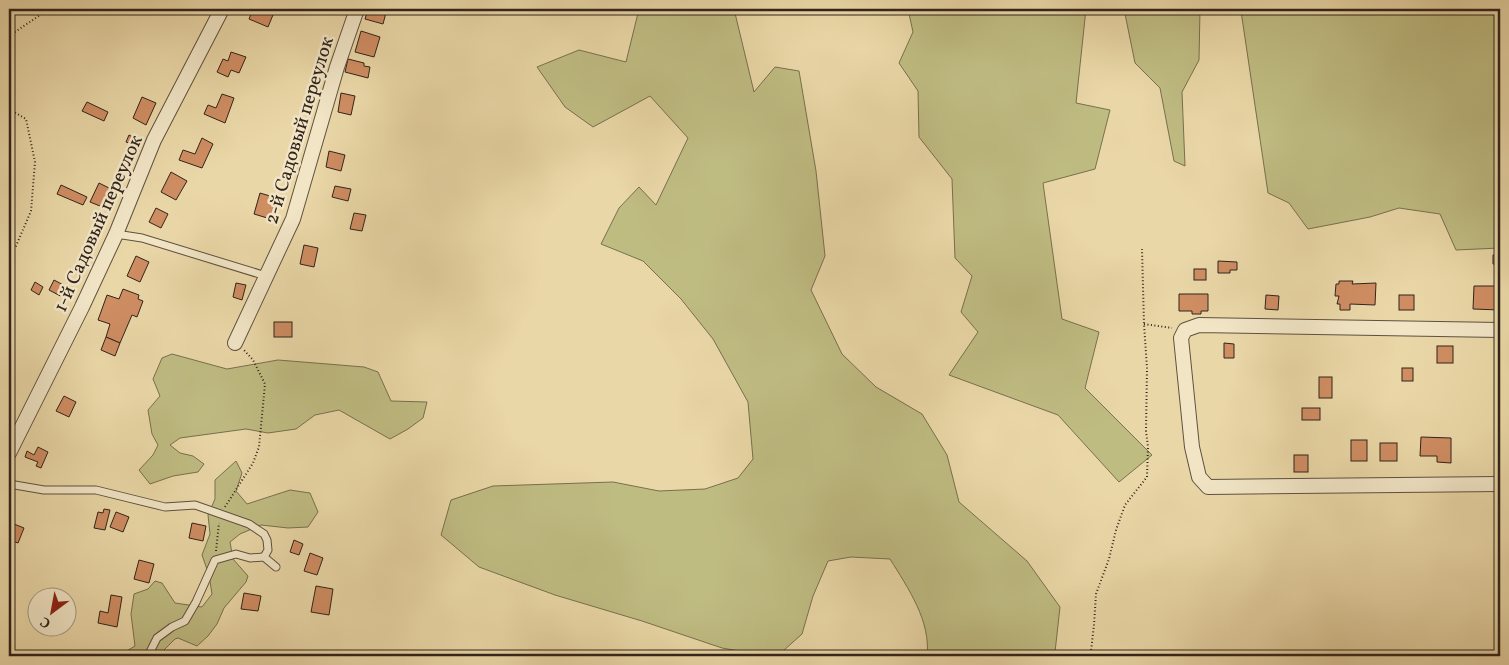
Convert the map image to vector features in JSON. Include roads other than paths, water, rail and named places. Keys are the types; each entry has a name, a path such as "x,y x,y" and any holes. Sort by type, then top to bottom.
{"street":[{"name":"1-й Садовый переулок","path":"9,453 116,234 154,140 222,9"},
{"name":"2-й Садовый переулок","path":"235,342 293,219 337,67 357,9"},
{"path":"1500,330 1198,325 1185,330 1181,338 1192,447 1199,477 1208,487 1500,484"}],"lane":[{"path":"116,234 142,238 266,276"},
{"path":"9,484 44,490 96,490 166,507 195,505 249,524 264,534 268,550 264,557"},
{"path":"148,656 157,638 172,627 185,621 215,560 236,554 250,558 264,557 276,567"}]}
